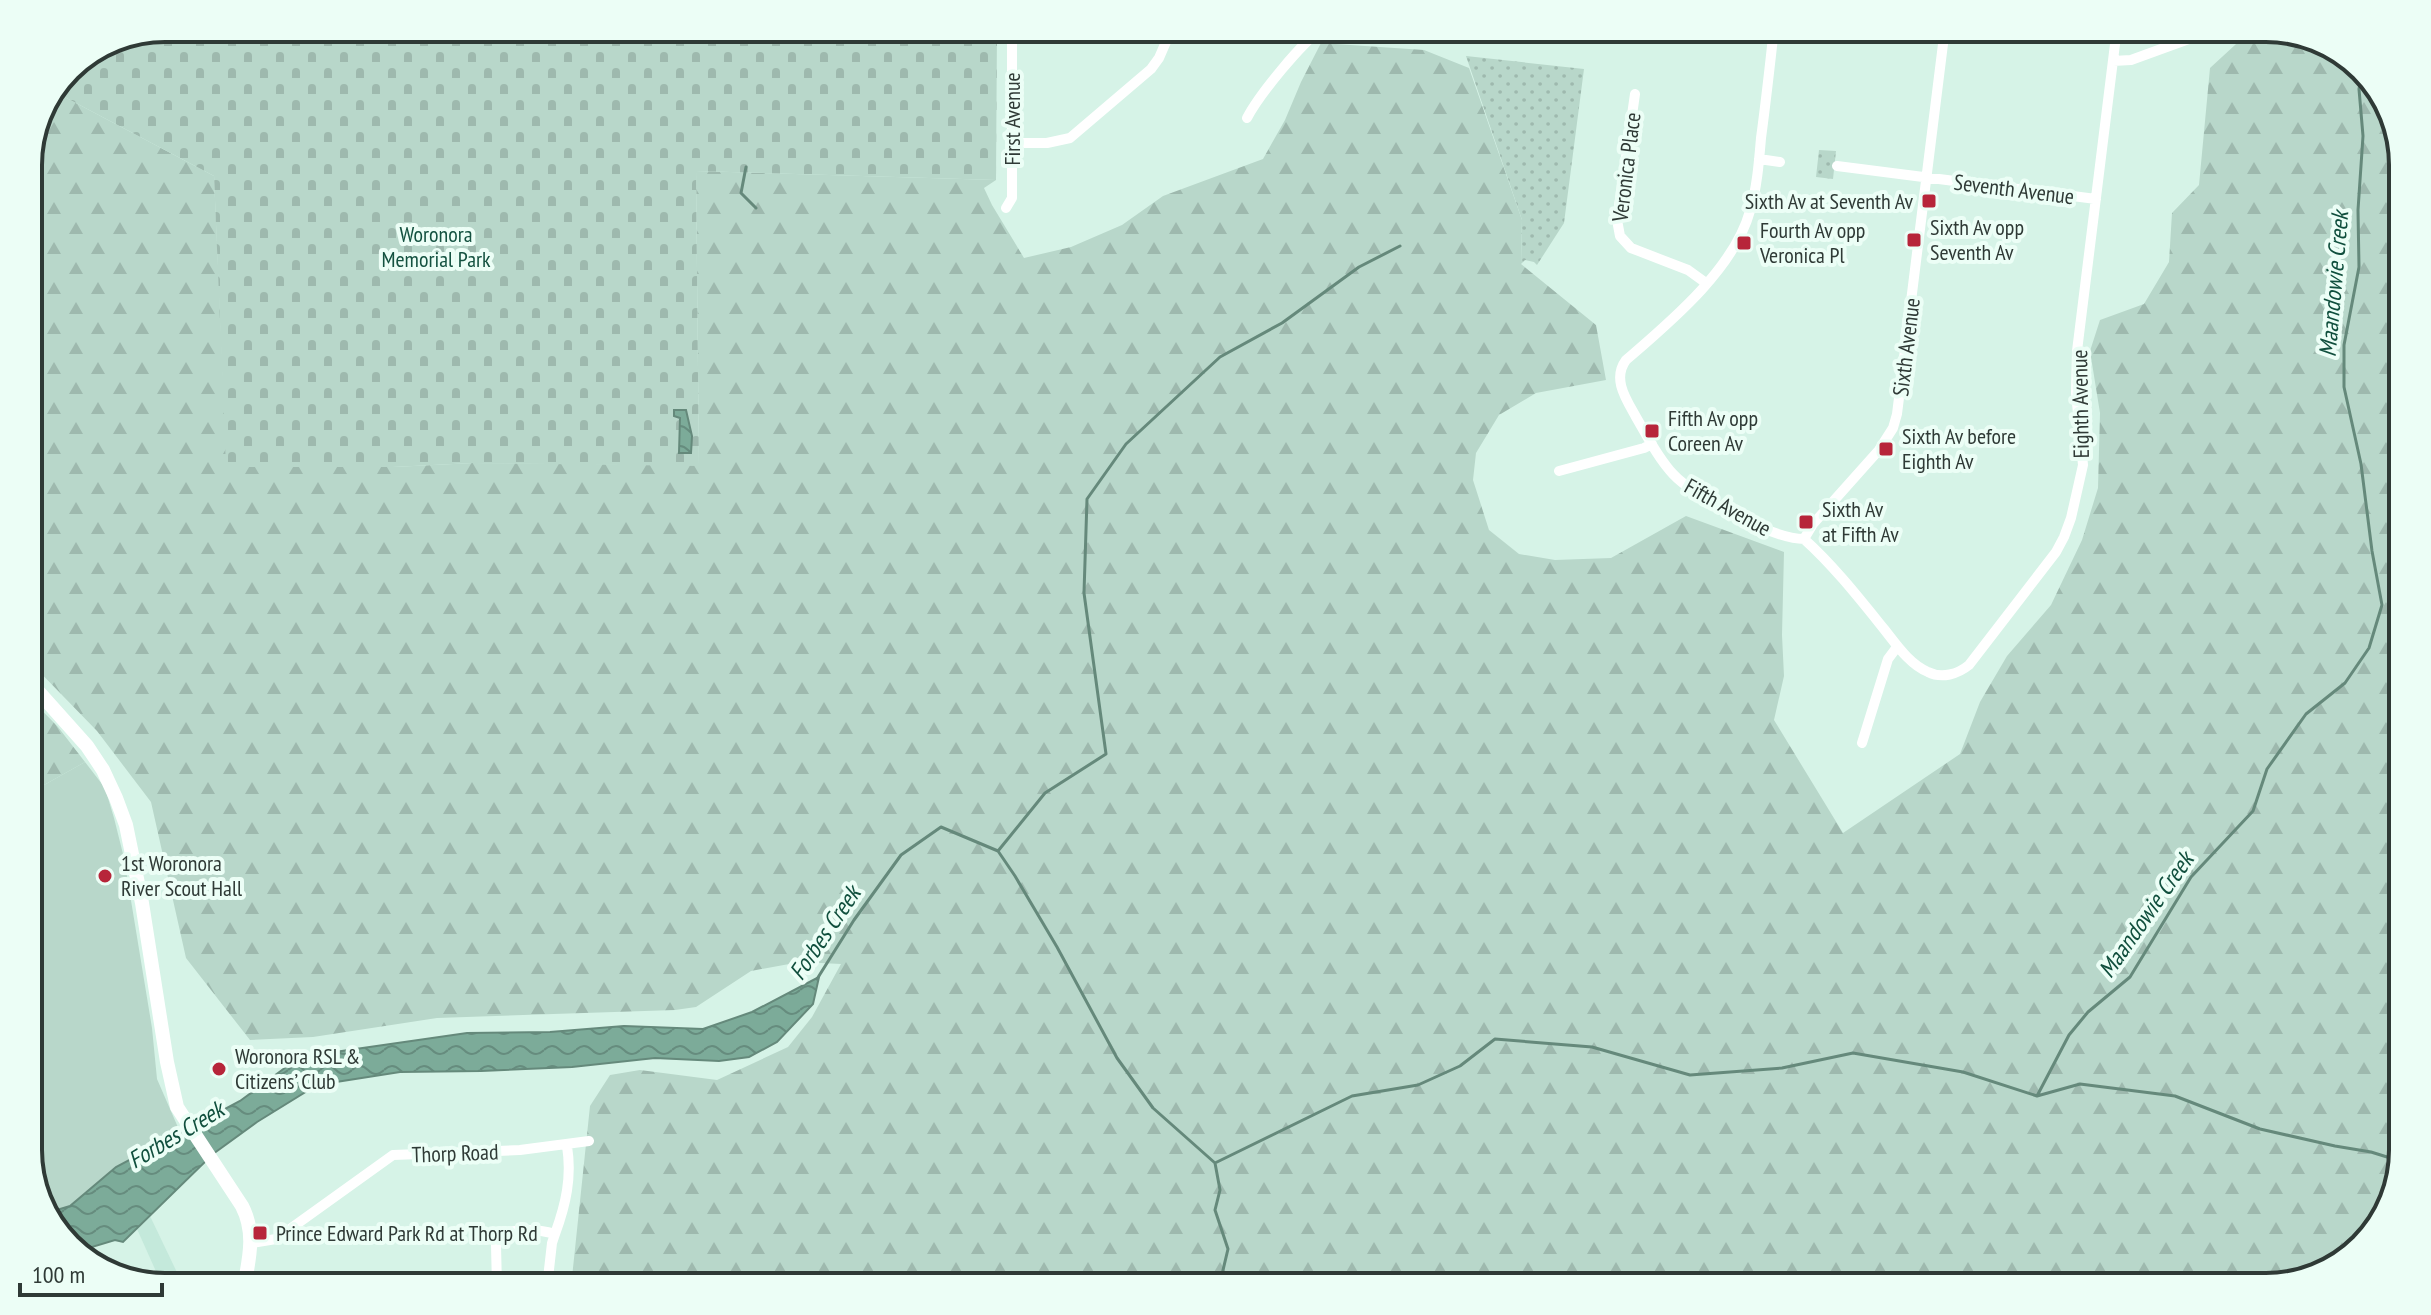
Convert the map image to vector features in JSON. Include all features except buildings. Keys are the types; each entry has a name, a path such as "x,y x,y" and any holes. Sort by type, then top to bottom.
{"street":[{"name":"First Avenue","path":"1012,42 1013,202"},
{"path":"1012,143 1059,142 1079,132 1151,69 1166,42"},
{"path":"1247,118 1306,42"},
{"path":"1706,283 1733,249 1750,212 1772,42"},
{"name":"Sixth Avenue","path":"1804,539 1813,524 1879,450 1893,428 1897,414 1943,42"},
{"name":"Eighth Avenue","path":"1804,539 1824,558 1897,647 1916,665 1935,675 1944,675 1969,665 2047,564 2064,537 2083,465 2076,371 2115,42"},
{"path":"2113,61 2131,60 2180,42"},
{"name":"Veronica Place","path":"1635,94 1617,220 1620,236 1631,248 1688,270 1706,283"},
{"path":"1759,159 1780,162"},
{"name":"Seventh Avenue","path":"1837,166 2096,199"},
{"name":"Fifth Avenue","path":"1706,283 1681,313 1626,360 1619,373 1620,384 1652,444 1674,475 1689,488 1767,531 1804,539"},
{"path":"1559,471 1652,444"},
{"path":"1862,743 1888,659 1897,647"},
{"path":"42,696 87,746 112,787 122,813 142,903 174,1097 187,1125 244,1211 252,1243 247,1273"},
{"name":"Thorp Road","path":"252,1243 276,1239 393,1155 520,1150 589,1141"},
{"path":"549,1273 552,1243 564,1208 568,1184 567,1146"},
{"path":"498,1238 505,1233 534,1230 555,1234"},
{"path":"474,1235 487,1234 498,1238"},
{"path":"497,1273 498,1238"}],"shaded area":[{"path":"150,1216 177,1273 156,1272 137,1229"}],"green space":[{"name":"Woronora Memorial Park","path":"165,42 997,42 996,180 696,171 699,466 473,463 393,467 226,467 214,176 63,96 84,73 118,51 141,44"},
{"path":"2238,42 2290,44 2320,55 2347,73 2368,97 2382,126 2389,157 2389,1150 2387,1174 2368,1218 2341,1248 2298,1269 2266,1273 572,1273 590,1106 610,1075 640,1070 717,1080 788,1047 812,1017 841,964 800,962 751,971 696,1007 675,1010 437,1018 313,1037 250,1040 186,958 151,802 97,731 42,674 42,157 46,133 63,96 214,176 227,467 393,467 473,463 699,465 696,171 996,180 984,188 1024,258 1071,247 1122,225 1163,196 1263,159 1321,43 1424,50 1469,68 1522,220 1521,264 1596,325 1606,380 1536,393 1499,415 1476,453 1473,480 1489,530 1519,554 1555,560 1611,558 1686,516 1784,552 1784,676 1774,720 1843,833 1960,754 1980,702 2007,656 2051,605 2082,540 2098,488 2100,413 2090,351 2100,320 2144,304 2169,262 2172,213 2199,185 2210,68"},
{"path":"1466,56 1584,69 1564,223 1537,265 1525,260 1521,264 1522,220"},
{"path":"1819,150 1836,151 1833,179 1816,177"},
{"path":"42,710 58,727 85,762 42,786"},
{"path":"85,762 105,788 124,858 152,1028 157,1079 180,1132 116,1167 70,1206 58,1210 44,1174 42,1158 42,786"}],"water":[{"path":"674,410 686,410 692,436 691,453 679,453 680,418 674,416"},
{"name":"Forbes Creek","path":"819,977 813,1004 777,1042 749,1057 719,1061 655,1058 572,1067 400,1072 317,1085 213,1154 123,1242 115,1240 91,1247 73,1231 58,1210 70,1206 116,1167 240,1101 286,1067 307,1056 467,1033 550,1032 624,1026 703,1029 752,1012"}],"waterway":[{"name":"Maandowie Creek","path":"2037,1096 2069,1035 2088,1012 2130,977 2191,877 2253,811 2267,769 2306,714 2345,683 2369,648 2382,605 2361,464 2344,387 2344,345 2359,267 2358,210 2363,136 2360,86"},
{"path":"746,167 741,193 756,208"},
{"path":"998,851 1045,793 1106,754 1084,593 1087,499 1126,444 1220,357 1282,323 1359,267 1400,246"},
{"name":"Forbes Creek","path":"817,979 854,920 901,855 941,827 998,851 1057,947 1117,1058 1153,1108 1215,1163 1220,1190 1215,1210 1228,1249 1222,1273"},
{"path":"1215,1163 1352,1096 1418,1085 1460,1066 1495,1039 1592,1047 1690,1075 1782,1068 1853,1053 1963,1072 2037,1096 2080,1084 2175,1096 2260,1129 2388,1157"}],"place":[{"name":"Sixth Av at Seventh Av","path":"1929,201"},
{"name":"Sixth Av opp Seventh Av","path":"1914,240"},
{"name":"Fourth Av opp Veronica Pl","path":"1744,243"},
{"name":"Fifth Av opp Coreen Av","path":"1652,431"},
{"name":"Sixth Av before Eighth Av","path":"1886,449"},
{"name":"Sixth Av at Fifth Av","path":"1806,522"},
{"name":"1st Woronora River Scout Hall","path":"105,876"},
{"name":"Woronora RSL & Citizens’ Club","path":"219,1069"},
{"name":"Prince Edward Park Rd at Thorp Rd","path":"260,1233"}]}
